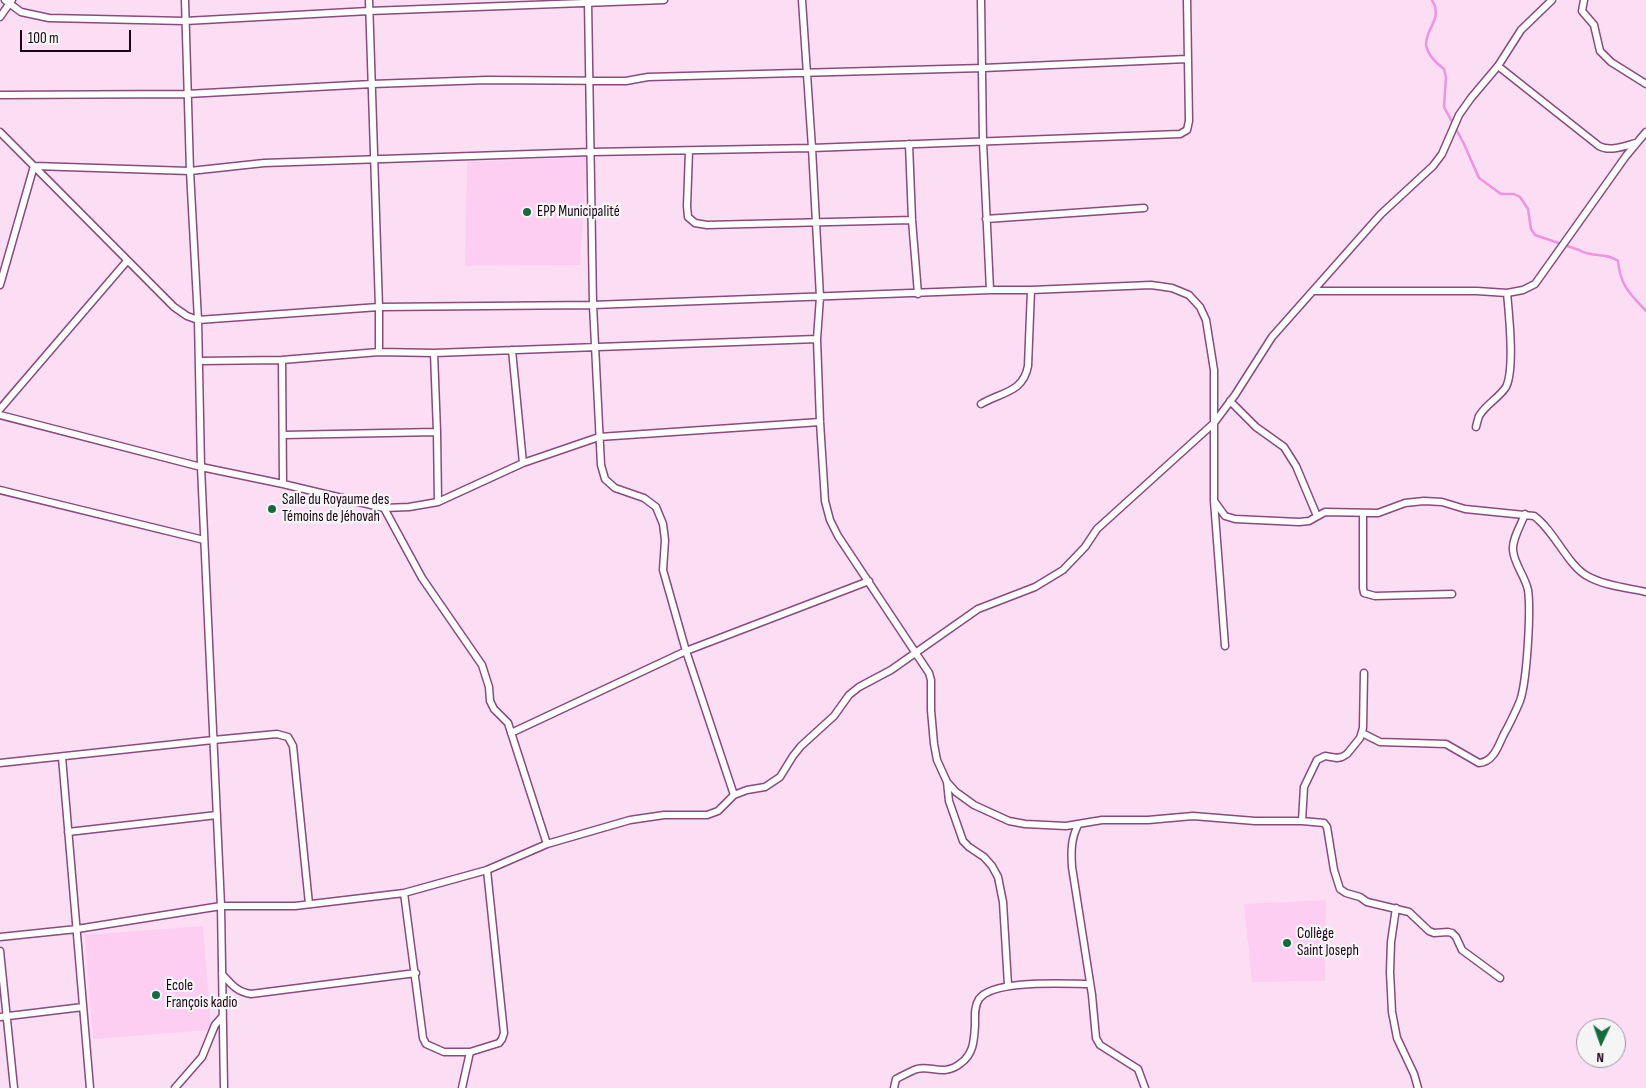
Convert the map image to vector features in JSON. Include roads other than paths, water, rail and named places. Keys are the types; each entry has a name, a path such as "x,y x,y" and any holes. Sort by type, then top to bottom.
{"street":[{"path":"185,0 190,171 198,320 201,466 221,906 224,1088"},
{"path":"369,0 380,352"},
{"path":"0,17 9,1 21,12 49,18 185,21 369,11 664,0"},
{"path":"802,0 808,72 820,297 818,338 820,422 825,501 830,520 929,672 934,744 937,760 947,782 956,792 974,805 1009,821 1025,824 1078,825 1102,820 1148,820 1193,816 1255,821 1324,823 1328,827 1334,870 1340,889 1367,902 1409,912 1429,931 1434,933 1452,933 1462,950 1500,978"},
{"path":"981,0 986,218 990,290"},
{"path":"34,166 190,171 264,163 592,152 812,148 1175,135 1185,132 1189,127 1187,0"},
{"path":"0,937 76,929 221,906 295,906 404,893 487,870 547,844 630,820 647,816 708,814 718,811 734,795 747,790 765,787 780,777 792,756 834,716 849,694 917,653 978,609 1035,586 1063,570 1085,547 1097,529 1214,423 1272,337 1381,214 1433,166 1442,154 1459,115 1498,66 1521,30 1552,0"},
{"path":"1584,0 1582,11 1594,25 1600,51 1611,62 1646,84"},
{"path":"588,2 592,152 593,305 601,465 605,479 616,488 644,498 656,507 663,524 666,540 663,570 686,651 734,795"},
{"path":"0,95 187,94 487,80 626,81 648,77 983,68 1187,59"},
{"path":"1498,66 1604,149 1636,143"},
{"path":"0,132 174,307 187,316 198,320 380,307 593,305 1151,285 1172,288 1189,294 1200,307 1206,320 1214,370 1214,501 1225,646"},
{"path":"1312,292 1457,291 1507,293 1523,290 1535,284 1636,143 1646,132"},
{"path":"909,144 912,220 918,294"},
{"path":"689,151 687,206 688,217 695,223 707,225 912,220"},
{"path":"0,286 34,166"},
{"path":"986,218 1144,208"},
{"path":"0,409 127,261"},
{"path":"981,404 1016,388 1026,376 1031,290"},
{"path":"1476,427 1479,416 1498,397 1506,386 1510,374 1510,327 1507,293"},
{"path":"199,361 282,360 380,352 434,354 818,338"},
{"path":"512,350 524,463"},
{"path":"434,354 438,502"},
{"path":"282,360 283,484"},
{"path":"1230,401 1256,428 1284,448 1296,466 1317,516"},
{"path":"0,415 201,466 384,508 409,507 438,502 524,463 599,437 820,422"},
{"path":"283,435 437,432"},
{"path":"0,490 204,540"},
{"path":"1214,501 1225,516 1234,519 1299,522 1309,521 1325,512 1378,513 1405,503 1424,501 1442,502 1473,510 1525,514 1534,516 1543,522 1575,565 1587,577 1646,592"},
{"path":"384,508 422,578 482,665 489,688 490,701 494,710 508,723 547,844"},
{"path":"1363,513 1364,594 1375,596 1452,594"},
{"path":"1362,733 1380,742 1446,744 1479,763 1490,759 1498,747 1520,700 1525,672 1529,601 1527,588 1513,551 1525,514"},
{"path":"511,733 686,651 869,581"},
{"path":"1302,821 1304,787 1317,760 1325,756 1336,758 1347,754 1362,733 1364,673"},
{"path":"0,763 277,734 288,737 293,746 309,904"},
{"path":"62,757 90,1088"},
{"path":"947,782 949,800 963,841 984,857 998,877 1003,902 1008,985"},
{"path":"68,832 217,815"},
{"path":"1078,825 1072,836 1072,867 1090,984 1096,1038 1100,1046 1138,1069 1145,1088"},
{"path":"404,893 416,973 423,1038 426,1044 444,1052 470,1052 499,1043 504,1033 487,870"},
{"path":"1396,908 1391,950 1392,1012 1397,1038 1414,1074 1418,1088"},
{"path":"0,951 3,1017 14,1088"},
{"path":"222,974 242,993 251,994 416,973"},
{"path":"894,1088 896,1079 917,1069 945,1070 959,1065 968,1057 974,1045 975,1006 980,997 988,992 1008,985 1090,984"},
{"path":"3,1017 83,1008"},
{"path":"176,1088 202,1057 216,1025 222,1017"},
{"path":"462,1088 470,1052"}],"waterway":[{"path":"1432,0 1436,9 1435,18 1426,40 1427,49 1432,58 1444,69 1446,77 1444,107 1464,144 1479,178 1501,194 1514,194 1520,197 1528,209 1531,229 1535,235 1588,254 1609,257 1618,261 1624,283 1646,311"}],"place":[{"name":"EPP Municipalité","path":"527,212"},
{"name":"Salle du Royaume des Témoins de Jéhovah","path":"272,509"},
{"name":"Collège Saint Joseph","path":"1287,943"},
{"name":"Ecole François kadio","path":"156,995"}]}
